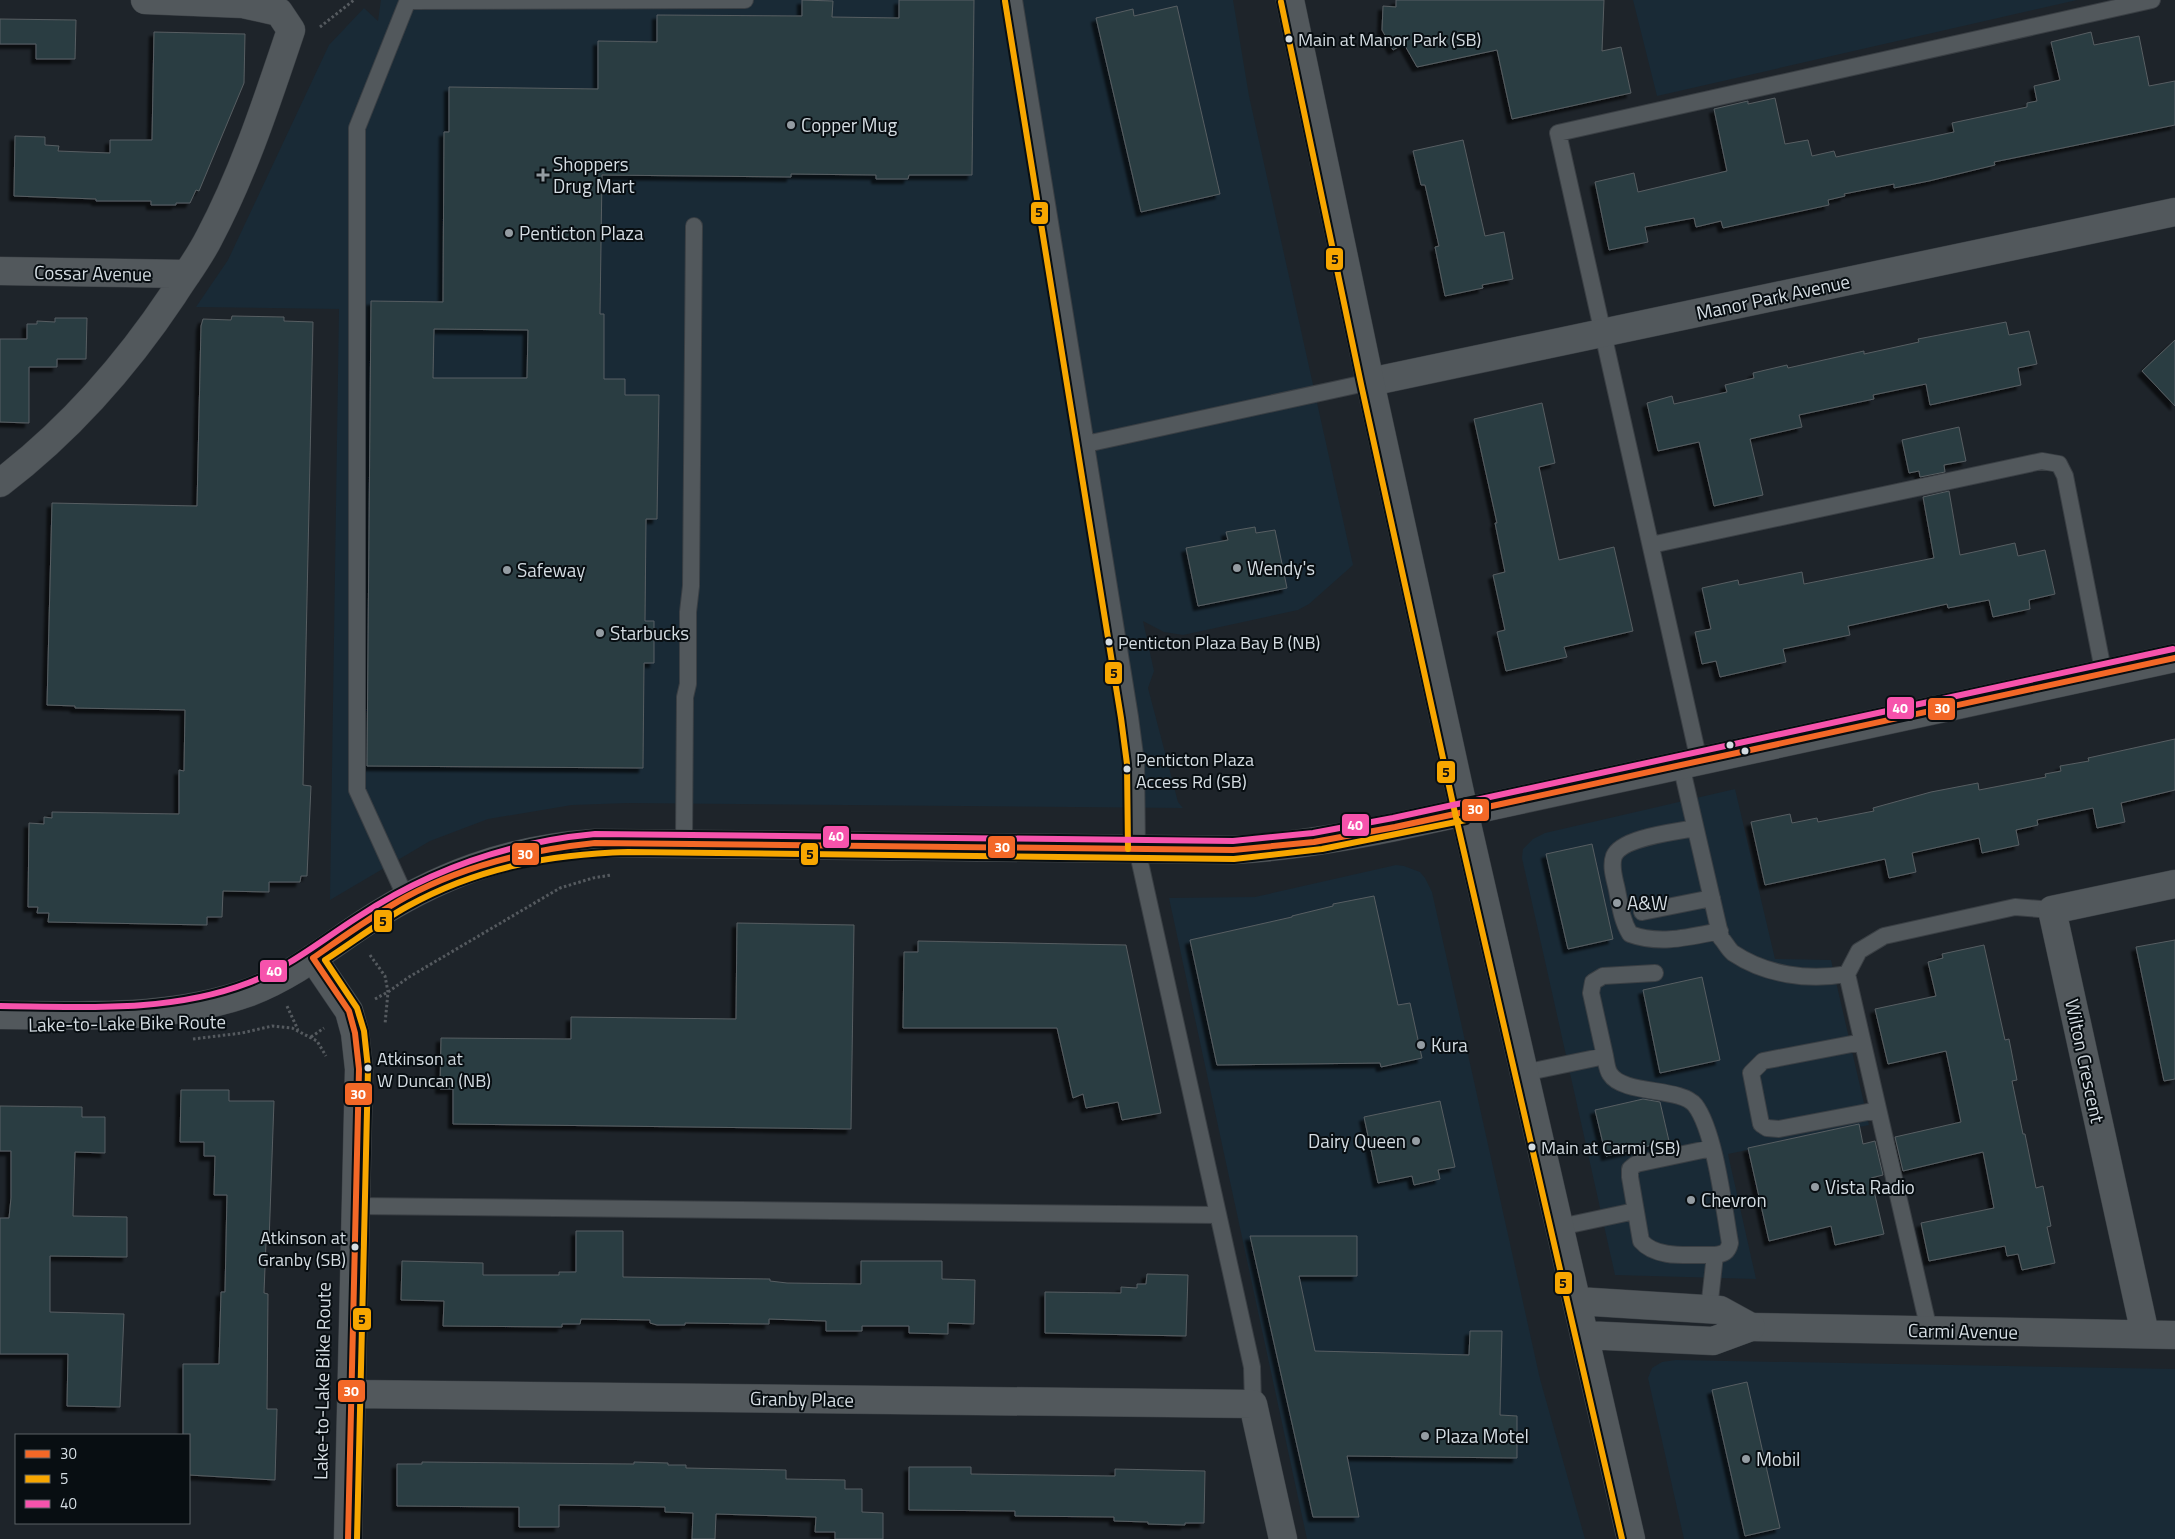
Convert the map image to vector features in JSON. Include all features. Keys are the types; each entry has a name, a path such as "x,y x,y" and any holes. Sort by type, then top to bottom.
{"street":[{"path":"0,483 30,460 81,412 123,364 187,274 209,238 256,133 291,30 279,12 243,4 145,0"},
{"path":"1290,0 1370,382 1464,811 1631,1539"},
{"name":"Manor Park Avenue","path":"1370,382 2175,212"},
{"name":"Cossar Avenue","path":"0,271 187,274"},
{"path":"0,1015 126,1016 176,1010 251,991 295,970 406,898 450,876 487,862 527,851 596,843 1233,850 1272,848 1337,838 2104,675 2175,658"},
{"path":"2052,910 2175,884"},
{"name":"Wilton Crescent","path":"2052,910 2145,1334"},
{"path":"313,958 348,1011 355,1034 359,1069 348,1539"},
{"path":"1577,1301 1720,1310 1751,1327"},
{"path":"1584,1335 1713,1341 1751,1327"},
{"name":"Carmi Avenue","path":"1751,1327 2175,1335"},
{"name":"Granby Place","path":"352,1394 1253,1404"},
{"path":"1253,1404 1283,1539"}],"lane":[{"path":"406,898 357,790 357,128 408,0 745,0"},
{"path":"1014,0 1130,717 1136,763 1137,849 1252,1367 1253,1404"},
{"path":"1846,974 1825,978 1773,972 1732,952 1720,934 1696,828 1690,763 1651,545 1558,133 2152,0"},
{"path":"684,844 685,697 688,684 688,612 691,586 694,226"},
{"path":"1086,444 1370,382"},
{"path":"1651,545 2042,461 2059,464 2065,476 2104,675"},
{"path":"1696,828 1638,840 1624,845 1615,855 1612,866 1624,925 1630,934 1644,940 1662,941 1720,934"},
{"path":"1642,912 1712,898"},
{"path":"1929,1330 1846,974 1859,951 1884,936 2015,907 2052,910"},
{"path":"1655,973 1603,976 1593,982 1591,993 1605,1056 1610,1074 1621,1083 1682,1098 1694,1104 1712,1148 1730,1243 1724,1254 1714,1255 1660,1253 1647,1248 1641,1241 1630,1169 1636,1164 1712,1148"},
{"path":"1862,1042 1763,1061 1751,1074 1761,1124 1767,1128 1779,1129 1878,1110"},
{"path":"1524,1073 1605,1056"},
{"path":"356,1206 1218,1215"},
{"path":"1560,1227 1635,1211"},
{"path":"1709,1309 1714,1255"}],"path":[{"path":"310,1038 348,1011 388,992 409,976 560,888 593,878 617,874"},
{"path":"353,931 385,976 388,992 384,1033"},
{"name":"Lake-to-Lake Bike Route","path":"186,1039 215,1038 272,1026 292,1028 317,1041 330,1064"}],"shaded area":[{"name":"Penticton Plaza","path":"381,0 1233,0 1249,96 1353,565 1309,604 1298,610 1183,635 1164,632 1143,621 1154,671 1148,688 1178,802 1183,808 628,803 572,805 488,819 430,841 330,900 339,309 196,307 228,260 329,45 364,8 378,21"},
{"path":"1633,0 2077,0 1657,96"},
{"path":"1735,789 1775,959 1831,960 1869,1125 1728,1154 1756,1279 1615,1275 1522,858 1523,849 1533,839 1545,833"},
{"path":"1396,865 1420,872 1432,892 1540,1379 1585,1539 1307,1539 1169,898 1255,897"},
{"path":"1676,1360 2175,1369 2175,1539 1684,1539 1648,1378 1652,1368 1662,1362"}],"building":[{"path":"802,0 833,1 832,17 899,18 899,0 974,0 972,175 909,175 908,179 876,179 876,175 791,174 791,177 602,175 600,314 604,314 604,379 625,379 625,395 659,395 657,519 646,519 645,621 654,621 654,663 644,663 643,768 367,766 371,301 443,302 444,132 449,132 449,87 598,89 598,41 657,42 657,15 802,16","holes":["434,329 528,330 527,378 433,378"]},
{"path":"1396,0 1604,0 1602,51 1621,47 1631,93 1512,119 1497,50 1417,67 1404,44 1393,50 1382,30 1383,6 1396,7"},
{"path":"1177,6 1220,194 1141,212 1096,18 1133,9 1134,16"},
{"path":"0,19 76,20 75,59 36,59 36,44 0,44"},
{"path":"154,32 245,34 244,83 199,191 196,190 190,203 151,205 151,201 96,201 96,199 14,196 15,136 45,137 45,145 59,146 58,151 110,153 110,140 152,140"},
{"path":"2091,32 2094,45 2139,36 2149,86 2175,81 2175,125 1994,162 1995,165 1929,181 1894,188 1894,184 1844,194 1845,196 1828,200 1829,205 1723,228 1721,221 1696,227 1694,218 1645,227 1648,242 1609,250 1595,182 1634,173 1638,192 1727,171 1714,109 1748,101 1748,104 1775,98 1785,144 1808,140 1812,156 1834,151 1836,157 1954,132 1952,123 2027,107 2027,103 2037,101 2034,86 2060,80 2051,42"},
{"path":"1463,140 1485,236 1504,232 1513,279 1482,285 1483,288 1445,296 1435,247 1439,246 1425,185 1421,185 1413,151"},
{"path":"232,316 284,317 284,321 313,322 303,785 311,786 307,876 301,876 300,882 269,882 269,892 223,891 222,917 207,917 207,925 48,922 49,913 37,913 38,907 28,907 29,823 44,824 44,817 52,818 52,812 179,814 179,770 184,771 185,710 75,708 75,706 47,705 52,503 197,506 201,326 203,319 231,320"},
{"path":"55,318 87,318 86,359 57,359 57,367 29,367 29,423 0,422 0,339 27,339 27,324 37,324 37,321 55,322"},
{"path":"2006,322 2009,335 2029,331 2037,364 2018,368 2021,385 1930,405 1926,384 1873,395 1874,399 1799,415 1802,427 1750,439 1763,495 1714,506 1699,442 1658,451 1647,403 1672,396 1674,404 1727,392 1725,385 1754,378 1753,373 1787,365 1788,368 1864,351 1864,354 1919,342 1918,339"},
{"path":"2175,340 2175,406 2142,371"},
{"path":"1542,403 1555,463 1539,467 1559,560 1614,547 1633,631 1564,647 1567,657 1506,671 1497,632 1505,630 1493,575 1505,572 1495,523 1497,523 1474,419"},
{"path":"1959,427 1966,461 1944,465 1945,472 1920,477 1919,471 1909,473 1902,440"},
{"path":"1949,491 1960,555 2015,543 2018,556 2045,550 2055,594 2029,600 2030,609 1993,617 1989,600 1948,608 1947,604 1848,626 1850,635 1783,649 1786,662 1720,677 1716,661 1702,664 1695,632 1711,629 1702,588 1738,580 1739,585 1802,572 1804,584 1934,558 1923,497"},
{"name":"Wendy's","path":"1255,527 1256,533 1275,530 1287,588 1198,606 1186,548 1228,540 1226,532"},
{"path":"2175,739 2175,790 2121,803 2125,822 2097,828 2093,808 2037,820 2038,825 2016,830 2019,845 1982,853 1979,838 1912,853 1916,872 1889,878 1885,859 1765,885 1751,822 1790,814 1792,823 1817,818 1818,822 1874,811 1873,808 1931,792 1978,783 1979,790 2046,777 2045,774 2061,771 2060,766 2089,761 2088,758"},
{"path":"1592,844 1613,939 1568,949 1546,854"},
{"path":"1374,896 1398,1005 1410,1003 1422,1058 1381,1067 1380,1063 1217,1065 1190,940 1292,917 1333,906 1333,904"},
{"path":"737,923 854,925 851,1129 453,1124 453,1089 440,1089 441,1038 571,1039 571,1017 736,1019"},
{"path":"2175,940 2175,1079 2164,1081 2136,947"},
{"path":"918,941 1126,945 1161,1113 1122,1120 1118,1102 1086,1108 1083,1094 1073,1098 1057,1028 903,1028 904,952 918,952"},
{"path":"1984,945 2005,1040 2009,1039 2017,1080 2012,1081 2023,1134 2025,1134 2036,1188 2043,1186 2051,1226 2047,1227 2055,1263 2022,1270 2018,1254 2007,1256 2005,1246 1929,1261 1921,1223 1994,1208 1983,1152 1903,1171 1895,1137 1961,1122 1946,1051 1888,1064 1875,1009 1936,996 1928,962 1943,958 1942,954"},
{"path":"1702,977 1720,1060 1660,1073 1643,990"},
{"path":"181,1090 229,1090 229,1101 274,1101 269,1242 266,1242 264,1293 268,1294 267,1409 277,1409 275,1480 190,1475 190,1434 183,1434 183,1364 219,1364 221,1292 225,1292 227,1195 214,1195 215,1156 204,1156 204,1142 180,1142"},
{"path":"1643,1099 1660,1102 1669,1141 1606,1156 1595,1110"},
{"path":"1440,1101 1455,1167 1438,1170 1440,1179 1414,1185 1412,1176 1378,1183 1364,1117"},
{"path":"0,1106 82,1107 82,1117 105,1117 105,1153 75,1152 73,1216 127,1217 127,1257 50,1256 50,1312 124,1314 120,1407 67,1406 68,1354 0,1354 0,1218 9,1218 11,1151 0,1151"},
{"name":"Vista Radio","path":"1859,1124 1863,1144 1875,1141 1883,1175 1871,1178 1884,1234 1835,1245 1831,1226 1769,1241 1748,1148"},
{"path":"576,1231 623,1231 623,1277 770,1279 770,1281 787,1283 861,1284 861,1261 942,1261 942,1279 975,1280 974,1324 948,1323 948,1334 909,1333 909,1326 862,1326 862,1331 826,1331 826,1321 769,1319 769,1324 685,1323 685,1325 657,1325 650,1323 650,1320 581,1319 580,1324 562,1324 562,1327 443,1326 444,1301 401,1300 402,1261 483,1263 483,1275 559,1275 559,1272 576,1272"},
{"path":"1250,1236 1357,1236 1357,1276 1299,1276 1315,1351 1469,1355 1470,1331 1502,1331 1500,1415 1517,1416 1517,1458 1347,1456 1359,1517 1313,1517"},
{"path":"1147,1274 1188,1275 1186,1336 1045,1333 1045,1292 1121,1293 1121,1287 1137,1288 1137,1284 1146,1284"},
{"name":"Mobil","path":"1747,1382 1780,1528 1745,1536 1712,1390"},
{"path":"422,1462 634,1464 634,1462 686,1465 686,1468 786,1470 786,1479 845,1480 845,1489 862,1489 862,1512 883,1513 883,1539 835,1539 835,1532 815,1532 816,1517 716,1514 715,1539 692,1539 693,1513 665,1512 665,1507 559,1505 559,1527 519,1527 519,1507 397,1506 397,1464 422,1464"},
{"path":"909,1467 971,1467 971,1474 1115,1476 1115,1469 1205,1471 1204,1523 1185,1523 1185,1525 1148,1524 1148,1522 1114,1521 1114,1517 1015,1516 1015,1511 909,1510"}],"transit line":[{"name":"5","path":"1005,1 1121,718 1127,764 1128,849"},
{"name":"5","path":"1281,2 1361,384 1455,813 1622,1539"},
{"name":"40","path":"0,1006 125,1006 157,1004 218,993 248,983 277,970 386,900 442,872 501,851 563,838 595,834 1233,841 1313,833 1393,818 2173,649"},
{"name":"30","path":"313,958 358,926 428,886 451,876 498,861 570,846 595,843 1233,850 1314,842 1395,827 2175,658"},
{"name":"5","path":"357,1539 368,1068 364,1031 357,1008 325,960 376,925 434,893 487,873 542,860 599,853 1234,859 1322,849 1466,820"},
{"name":"30","path":"313,958 349,1011 355,1033 359,1069 348,1539"}],"place":[{"name":"Main at Manor Park (SB)","path":"1289,39"},
{"name":"Copper Mug","path":"791,125"},
{"name":"Shoppers Drug Mart","path":"543,175"},
{"name":"Penticton Plaza","path":"509,233"},
{"name":"Wendy's","path":"1237,568"},
{"name":"Safeway","path":"507,570"},
{"name":"Starbucks","path":"600,633"},
{"name":"Penticton Plaza Bay B (NB)","path":"1109,642"},
{"name":"Penticton Plaza Access Rd (SB)","path":"1127,769"},
{"name":"A&W","path":"1617,903"},
{"name":"Kura","path":"1421,1045"},
{"name":"Atkinson at W Duncan (NB)","path":"368,1068"},
{"name":"Dairy Queen","path":"1416,1141"},
{"name":"Main at Carmi (SB)","path":"1532,1147"},
{"name":"Vista Radio","path":"1815,1187"},
{"name":"Chevron","path":"1691,1200"},
{"name":"Atkinson at Granby (SB)","path":"355,1247"},
{"name":"Plaza Motel","path":"1425,1436"},
{"name":"Mobil","path":"1746,1459"}]}
